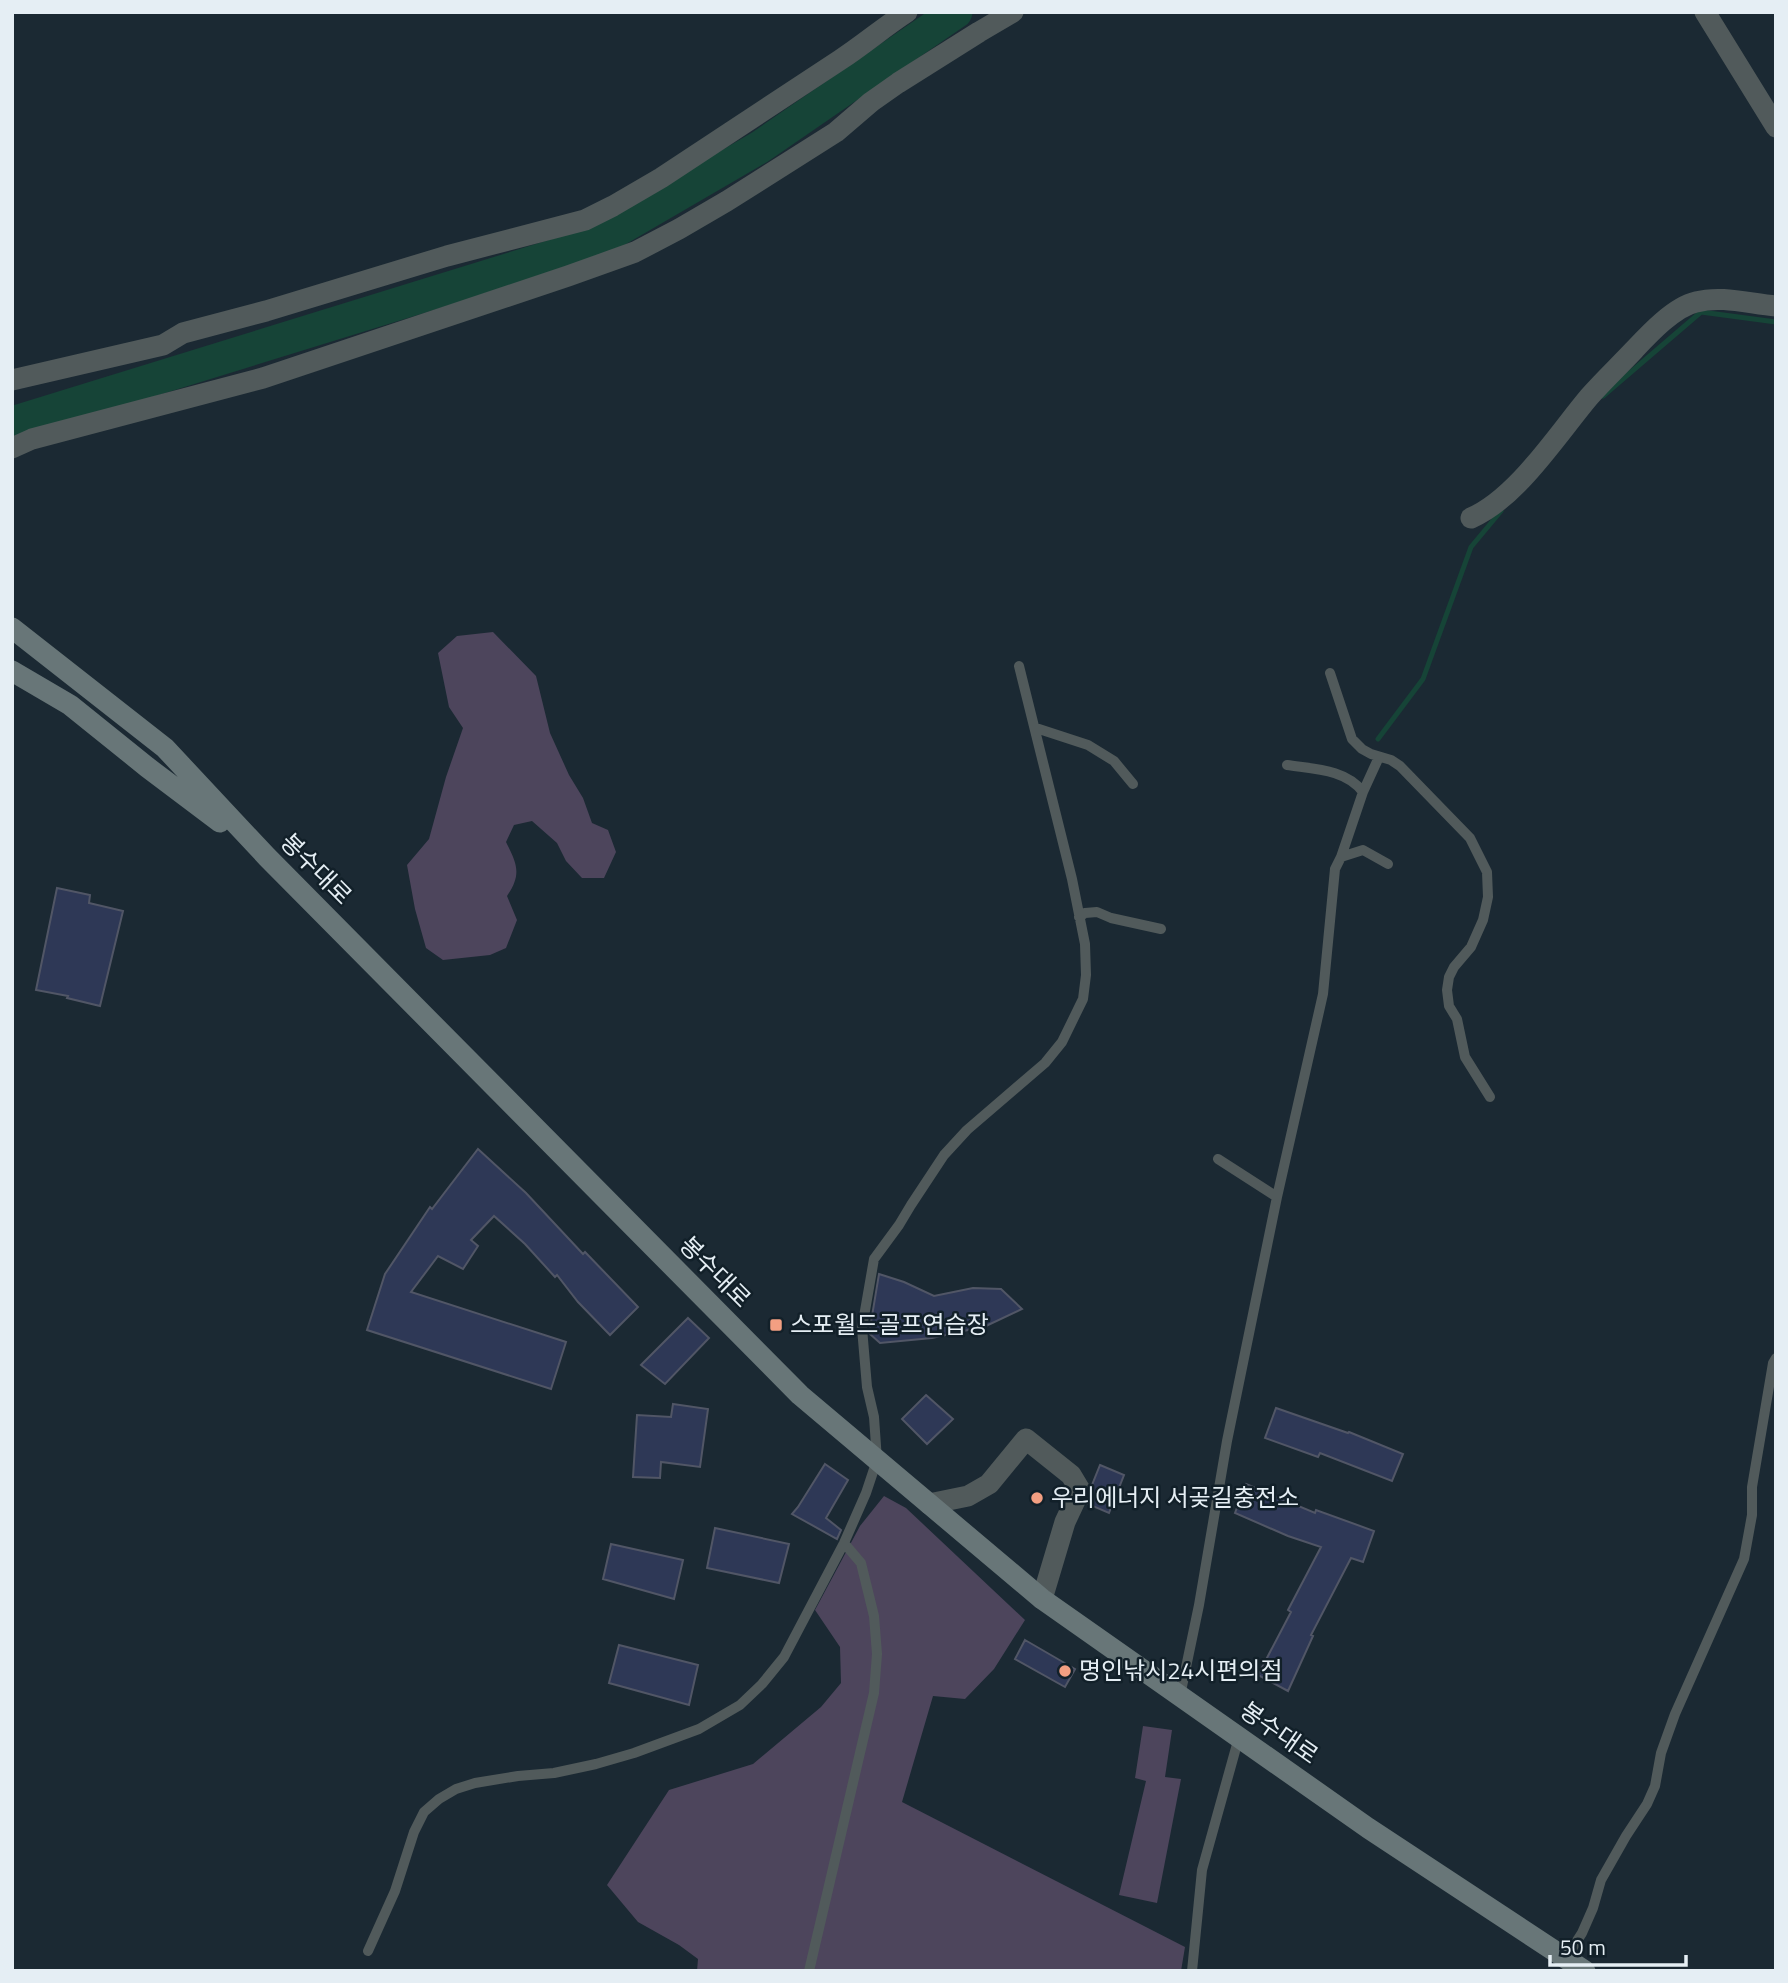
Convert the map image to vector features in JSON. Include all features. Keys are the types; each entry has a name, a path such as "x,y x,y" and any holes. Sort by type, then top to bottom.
{"main road":[{"name":"봉수대로","path":"12,628 164,748 267,857 800,1395 1042,1600 1368,1828 1585,1971"},
{"path":"12,644 60,667"},
{"path":"12,671 70,705 267,857"}],"street":[{"path":"12,380 163,345 183,333 266,311 447,256 585,220 661,178 867,42 907,12"},
{"path":"12,448 32,439 263,377 635,252 700,218 836,132 898,83 1013,12"},
{"path":"1705,12 1776,127"},
{"path":"1471,518 1521,481 1592,394 1651,332 1684,307 1693,302 1716,299 1776,306"},
{"path":"929,1504 968,1496 989,1483 1026,1439 1071,1475 1080,1490 1065,1522 1042,1600"}],"lane":[{"path":"369,1951 395,1891 414,1832 424,1812 439,1798 475,1783 554,1773 634,1753 699,1729 740,1705 784,1657 844,1543 877,1460 862,1328 874,1259 944,1154 967,1130 1045,1063 1062,1042 1083,999 1086,975 1084,944 1072,879 1019,666"},
{"path":"1330,673 1352,738 1362,749 1400,766 1469,838 1487,872 1488,897 1483,920 1472,947 1454,967 1447,990 1449,1006 1457,1019 1465,1057 1490,1097"},
{"path":"1036,728 1088,745 1114,761 1133,784"},
{"path":"1180,1696 1199,1605 1227,1441 1277,1197 1323,994 1335,869 1379,757"},
{"path":"1287,765 1332,772 1352,782 1363,792"},
{"path":"1341,857 1363,850 1388,864"},
{"path":"1079,917 1097,912 1111,918 1161,929"},
{"path":"1217,1159 1277,1197"},
{"path":"1566,1958 1582,1933 1601,1880 1647,1804 1655,1786 1661,1753 1675,1714 1744,1559 1752,1515 1752,1487 1776,1357"},
{"path":"809,1971 874,1693 877,1654 874,1616 861,1563 844,1543"},
{"path":"1192,1971 1202,1870 1239,1737"}],"shaded area":[{"path":"493,632 536,676 550,733 569,775 583,798 592,823 608,830 616,852 604,878 582,878 566,861 557,843 532,821 514,825 506,842 515,863 516,875 507,896 517,920 506,948 490,955 443,960 426,948 407,865 429,839 463,728 449,707 438,653 457,636"},
{"path":"884,1496 906,1508 1025,1620 994,1669 965,1699 933,1696 902,1802 1185,1947 1181,1971 697,1971 698,1959 638,1922 607,1885 669,1790 753,1764 821,1707 841,1683 840,1647 815,1610 860,1526"},
{"path":"1143,1726 1172,1730 1165,1777 1181,1779 1157,1903 1119,1895 1146,1781 1135,1778"}],"building":[{"path":"57,888 90,895 89,903 123,911 100,1006 36,990"},
{"path":"478,1149 526,1193 638,1307 610,1335 578,1302 557,1275 555,1277 525,1244 494,1216 471,1240 478,1246 463,1269 438,1256 411,1292 566,1342 551,1389 367,1330 385,1274 430,1207 432,1209"},
{"path":"879,1274 934,1296 973,1288 1001,1289 1022,1309 986,1326 932,1338 880,1343 870,1334"},
{"path":"688,1318 709,1338 665,1384 641,1365"},
{"path":"926,1395 953,1419 927,1444 902,1419"},
{"path":"673,1404 708,1409 700,1467 661,1462 660,1478 633,1477 637,1415 671,1417"},
{"path":"1276,1408 1349,1432 1403,1454 1392,1481 1320,1453 1318,1457 1265,1438"},
{"path":"825,1464 848,1480 826,1518 841,1530 837,1539 792,1514"},
{"path":"1100,1465 1124,1475 1109,1513 1088,1504"},
{"path":"1246,1484 1315,1513 1316,1510 1374,1531 1363,1562 1351,1558 1311,1635 1313,1636 1288,1691 1258,1675 1321,1547 1235,1513"},
{"path":"715,1528 789,1544 779,1583 707,1568"},
{"path":"611,1544 683,1560 674,1599 603,1579"},
{"path":"1025,1640 1075,1669 1065,1687 1015,1659"},
{"path":"619,1645 698,1665 689,1705 609,1683"}],"waterway":[{"path":"12,423 595,243 760,147 956,12"},
{"path":"1603,396 1701,312 1776,322"},
{"path":"1378,739 1423,679 1471,547 1501,511"}],"place":[{"name":"스포월드골프연습장","path":"776,1325"},
{"name":"우리에너지 서곶길충전소","path":"1037,1498"},
{"name":"명인낚시24시편의점","path":"1065,1671"}]}
